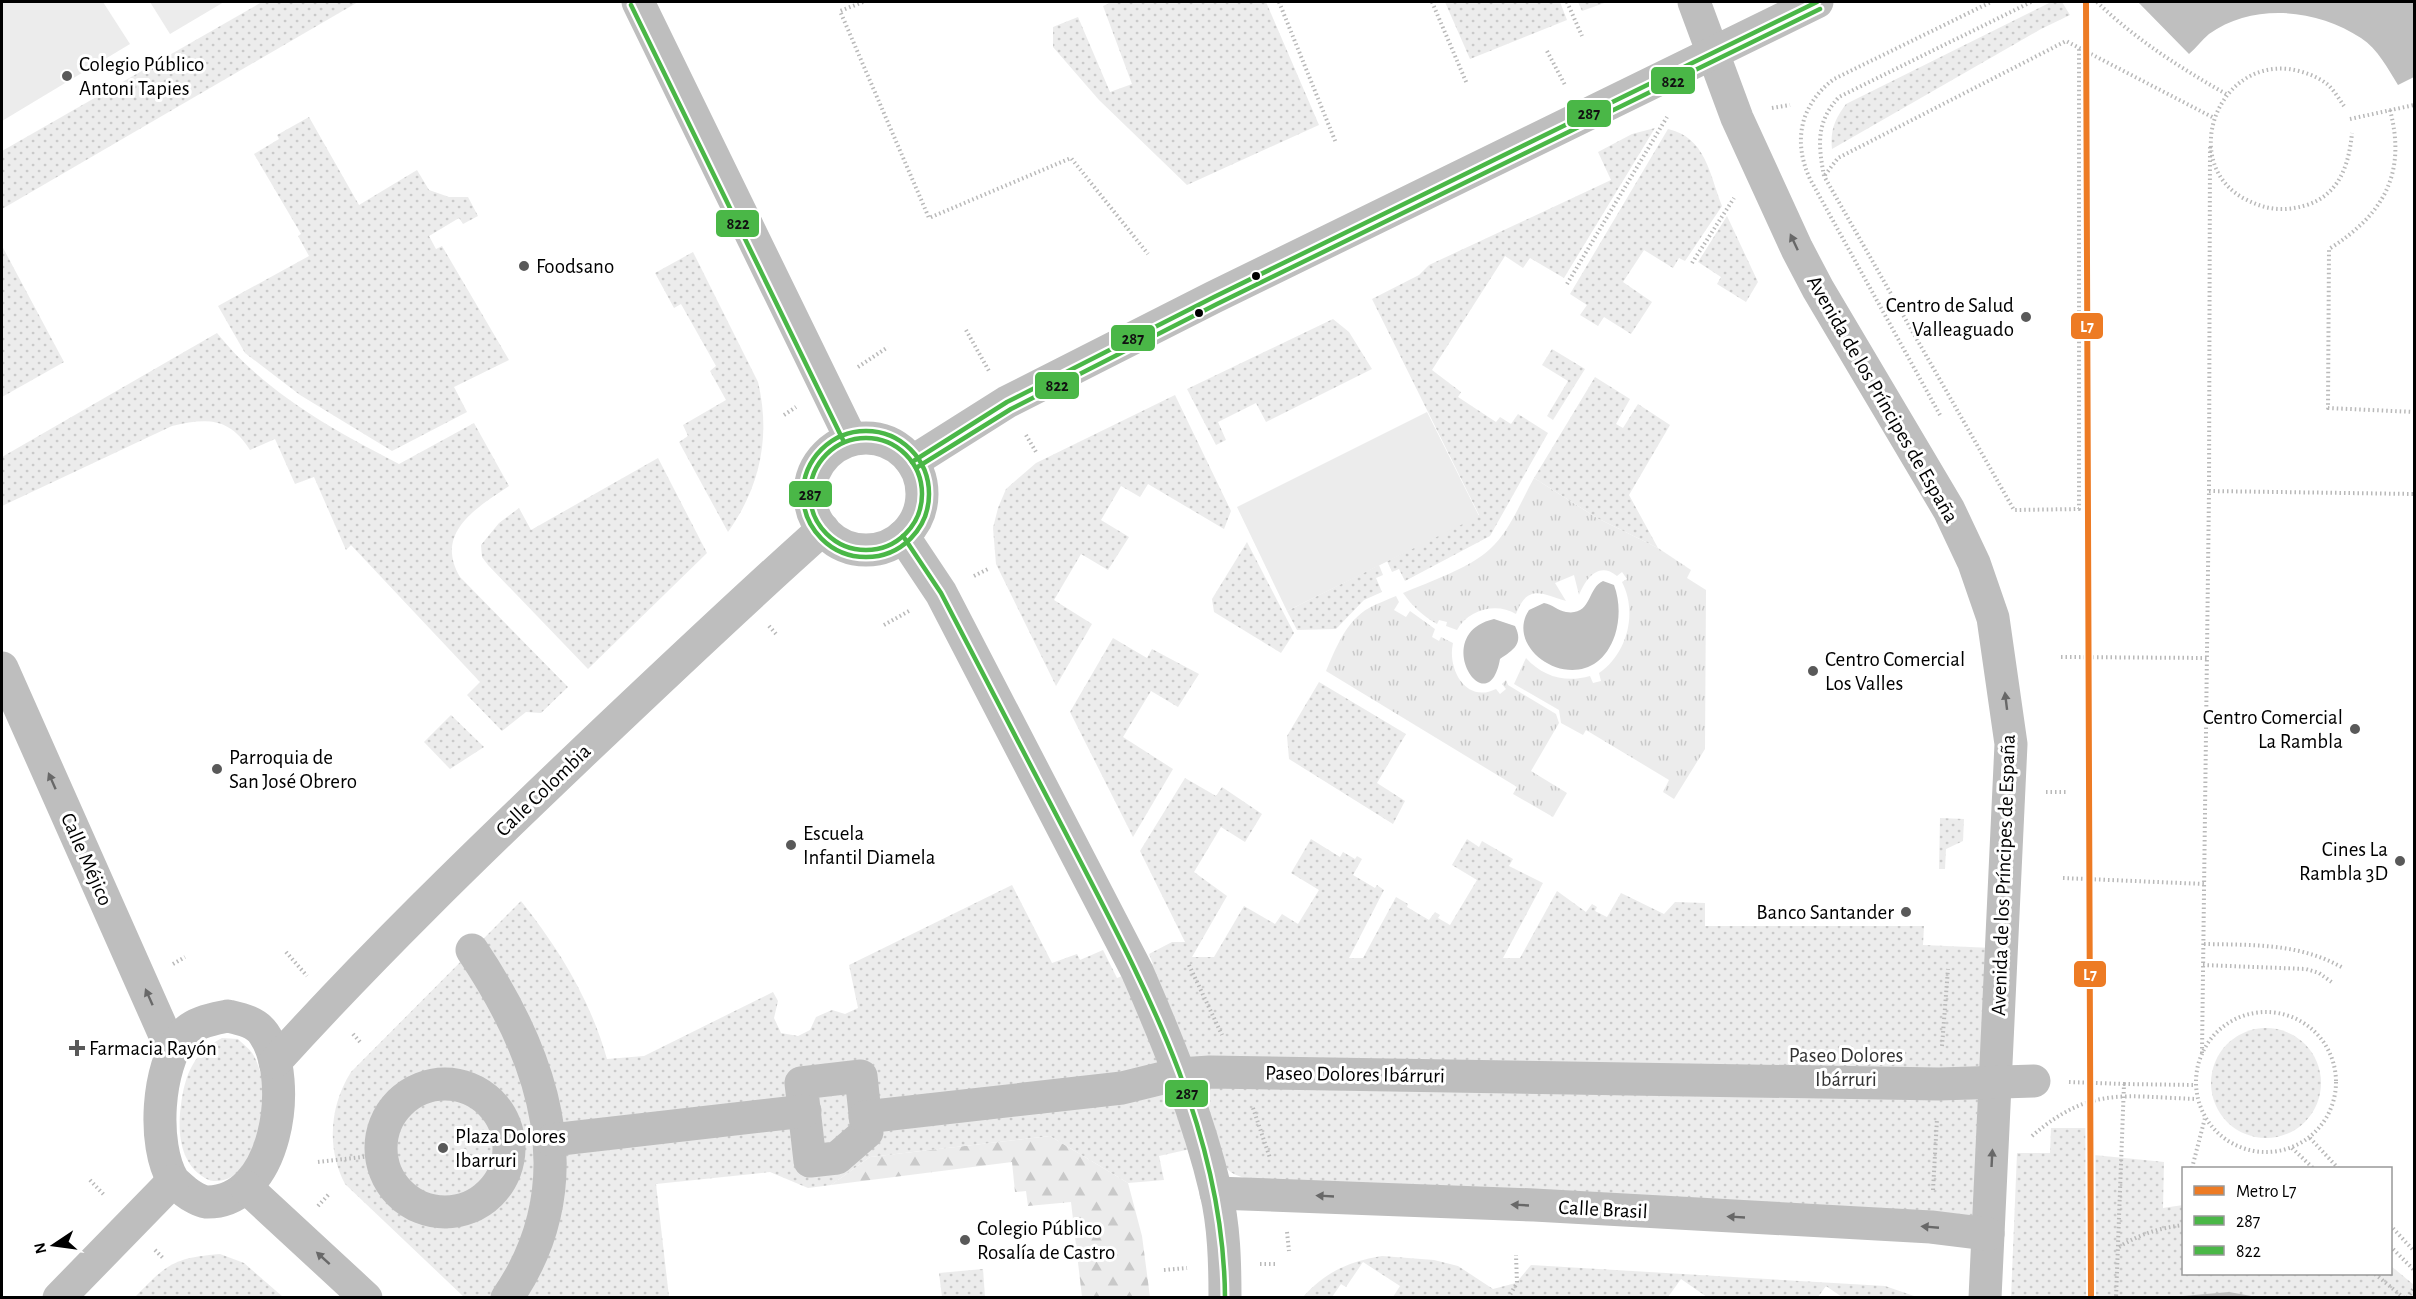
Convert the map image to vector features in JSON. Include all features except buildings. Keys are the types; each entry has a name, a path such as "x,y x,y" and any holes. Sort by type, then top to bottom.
{"street":[{"path":"638,2 851,439"},
{"name":"Avenida de los Príncipes de España","path":"1694,2 1737,118 1797,249 1818,289 1949,510 1974,563 1993,618 2011,744 1985,1298"},
{"path":"912,462 1007,402 1711,52 1817,2"},
{"path":"851,439 882,440 899,448 912,462 920,479 922,497 918,515 903,536 879,549 861,550 844,545 823,529 811,504 811,485 817,467 828,452 851,439"},
{"name":"Calle Colombia","path":"275,1062 441,887 745,598 823,529"},
{"path":"903,536 941,593 1137,970 1179,1074 1216,1193 1222,1226 1225,1298"},
{"name":"Calle Méjico","path":"2,668 172,1051"},
{"path":"472,950 494,983 519,1032 544,1101 552,1140 549,1204 530,1260 507,1298"},
{"path":"228,1016 248,1021 264,1033 275,1062 280,1092 273,1144 259,1170 246,1187 226,1197 206,1202 190,1196 173,1181 162,1151 160,1114 172,1051 184,1033 205,1021 228,1016"},
{"name":"Paseo Dolores Ibárruri","path":"865,1117 1122,1088 1179,1074 1239,1072 1939,1084 2047,1081"},
{"path":"861,1076 865,1117 867,1132 837,1158 810,1161 801,1083 861,1076"},
{"path":"440,1083 461,1085 481,1093 496,1108 504,1121 510,1153 499,1183 486,1198 469,1208 450,1212 430,1211 412,1203 397,1191 386,1174 381,1155 381,1134 389,1115 402,1098 420,1087 440,1083"},
{"path":"496,1108 544,1101"},
{"path":"552,1140 805,1111"},
{"path":"499,1183 552,1173"},
{"path":"59,1298 173,1181"},
{"path":"246,1187 366,1298"},
{"name":"Calle Brasil","path":"1216,1193 1522,1205 1931,1227 1988,1234"}],"path":[{"path":"863,2 840,11 929,218 1071,158 1148,254"},
{"path":"1279,2 1336,143"},
{"path":"1432,2 1467,84"},
{"path":"1567,2 1582,36"},
{"path":"2031,2 1839,97 1823,120 1818,133 1824,176 2014,510 2079,509 2079,48"},
{"path":"2097,2 2121,25 2177,66 2226,94"},
{"path":"1824,176 1838,158 2067,41 2214,118"},
{"path":"2202,1053 2211,146 2214,118 2226,94 2248,76 2275,68 2302,71 2327,84 2344,106"},
{"path":"2350,118 2415,105"},
{"path":"1567,284 1672,107"},
{"path":"2390,110 2396,131 2396,152 2394,173 2384,196 2368,220 2329,249 2328,408 2415,412"},
{"path":"2211,146 2219,172 2236,194 2261,207 2288,210 2315,202 2337,185 2349,160 2352,133"},
{"path":"1692,263 1734,198"},
{"path":"2209,491 2415,494"},
{"path":"2061,657 2207,658"},
{"path":"2063,879 2204,884"},
{"path":"2204,944 2265,945 2309,951 2343,968"},
{"path":"1189,965 1239,1072"},
{"path":"2203,965 2306,969 2319,973 2333,983"},
{"path":"1931,1227 1947,969"},
{"path":"2255,1012 2278,1012 2300,1019 2318,1034 2331,1054 2337,1076 2335,1100 2325,1121 2310,1138 2292,1148 2273,1153 2252,1152 2234,1145 2217,1134 2205,1118 2197,1099 2195,1076 2202,1053 2214,1033 2233,1019 2255,1012"},
{"path":"2047,1081 2196,1085"},
{"path":"2116,1298 2124,1084"},
{"path":"2032,1136 2067,1109 2093,1099 2124,1097 2197,1099"},
{"path":"2192,1167 2205,1118"},
{"path":"2310,1138 2337,1167"},
{"path":"2292,1148 2312,1167"},
{"path":"318,1162 381,1155"},
{"path":"2118,1247 2136,1236 2159,1228 2182,1225"},
{"path":"2392,1226 2415,1251"},
{"path":"2392,1247 2415,1270"},
{"path":"1508,1298 1516,1283 1516,1255"},
{"path":"2376,1275 2406,1298 2415,1288"}],"green space":[{"path":"2,2 103,2 130,44 2,121"},
{"path":"150,2 224,2 170,34"},
{"path":"262,2 358,2 2,209 2,151"},
{"path":"1112,2 1266,2 1319,125 1187,185 1099,100 1053,47 1053,27 1078,17 1110,92 1132,84 1103,6"},
{"path":"1445,2 1560,2 1567,20 1470,59"},
{"path":"1578,2 1607,2 1582,11"},
{"path":"2051,2 2062,2 2070,15 2041,29 1832,149 1834,125 1846,104"},
{"path":"309,117 359,205 417,170 429,190 449,197 468,197 478,216 463,224 459,218 429,236 436,249 442,246 509,360 454,387 467,412 392,451 300,395 245,353 218,306 309,256 298,236 301,234 254,154 279,139 277,135"},
{"path":"1655,128 1564,278 1530,258 1523,268 1505,256 1432,370 1461,392 1458,397 1496,422 1500,417 1511,424 1518,414 1548,433 1490,536 1405,581 1399,569 1392,572 1387,561 1479,515 1372,299 1419,275 1429,265 1611,180 1598,152 1632,134"},
{"path":"1668,129 1691,140 1698,149 1704,158 1722,206 1685,261 1679,258 1673,268 1644,250 1623,282 1652,302 1631,334 1604,317 1598,326 1580,315 1587,305 1570,294"},
{"path":"1727,216 1758,282 1746,302 1717,284 1721,277 1698,262"},
{"path":"2,246 64,362 2,397"},
{"path":"693,252 758,382 762,402 763,442 760,461 748,497 728,532 679,442 688,436 683,425 726,400 710,371 716,366 681,304 674,308 655,273"},
{"path":"1333,319 1349,332 1372,369 1266,422 1256,403 1218,422 1226,440 1216,445 1187,389"},
{"path":"217,333 256,374 301,408 399,464 474,423 509,486 484,503 462,523 455,535 452,547 453,561 460,577 568,687 541,713 526,712 502,731 467,695 480,682 351,545 346,550 314,477 295,484 275,439 250,450 234,431 216,423 207,421 172,426 2,506 2,457"},
{"path":"1552,349 1585,369 1553,420 1547,416 1568,381 1542,365"},
{"path":"1595,377 1630,399 1616,424 1623,428 1638,404 1670,425 1629,495 1658,548 1597,518 1534,478"},
{"path":"1175,395 1231,511 1224,529 1148,484 1140,497 1121,486 1101,520 1129,537 1108,570 1081,554 1054,600 1092,624 1056,686 996,564 993,528 998,508 1006,489 1036,463"},
{"path":"1427,412 1479,516 1287,611 1237,507"},
{"path":"658,458 707,553 588,669 488,565 482,557 481,545 499,523 519,508 531,530"},
{"path":"1534,478 1597,518 1658,548 1691,570 1687,578 1706,590 1705,749 1674,799 1663,792 1669,780 1586,730 1583,735 1561,723 1559,710 1514,684 1526,658 1540,670 1555,677 1572,679 1590,676 1593,683 1601,681 1599,673 1617,655 1627,632 1629,607 1622,582 1627,579 1622,572 1617,576 1604,570 1599,571 1589,578 1579,595 1574,575 1555,583 1566,601 1544,594 1531,594 1521,604 1516,614 1500,609 1483,610 1468,617 1457,630 1446,626 1447,622 1439,620 1437,624 1427,618 1403,593 1460,569 1490,549 1509,525"},
{"path":"1247,542 1294,633 1281,653 1214,612 1212,599"},
{"path":"1379,565 1383,575 1376,578 1382,592 1364,600 1336,629 1297,630 1287,611"},
{"path":"1396,596 1399,602 1394,610 1406,617 1410,611 1435,629 1432,637 1439,641 1441,637 1453,643 1453,663 1456,673 1468,688 1476,692 1496,689 1500,694 1506,689 1502,684 1506,680 1508,685 1556,714 1559,723 1531,771 1567,793 1553,817 1513,794 1517,787 1326,671 1343,636 1354,620 1369,608"},
{"path":"1113,638 1147,658 1152,649 1199,674 1178,707 1151,691 1123,737 1173,769 1133,837 1070,712"},
{"path":"1319,682 1406,734 1377,783 1405,801 1393,824 1289,759 1287,736"},
{"path":"451,715 484,747 450,769 424,742"},
{"name":"Paseo Dolores Ibárruri","path":"1185,778 1216,796 1222,787 1262,814 1245,842 1221,827 1194,872 1227,896 1192,957 1214,957 1244,906 1275,924 1282,914 1298,924 1319,890 1291,873 1311,839 1340,857 1343,852 1355,859 1357,856 1362,859 1353,875 1375,888 1377,885 1384,890 1349,958 1363,958 1396,897 1408,904 1407,907 1429,920 1435,912 1440,915 1438,918 1450,925 1477,880 1452,865 1467,839 1479,847 1482,841 1513,859 1509,866 1543,883 1503,958 1520,958 1557,891 1586,912 1592,904 1597,907 1595,911 1607,917 1621,893 1664,914 1675,902 1705,903 1705,926 1924,926 1923,945 1993,948 1973,1219 1253,1180 1232,1173 1224,1165 1217,1143 1159,1156 1164,1180 1128,1183 1050,1136 870,1157 831,1185 808,1188 770,1172 656,1184 669,1297 465,1298 345,1184 335,1156 333,1127 339,1098 351,1072 521,901 572,975 592,1016 607,1059 644,1056 773,992 778,1001 774,1018 781,1033 798,1036 810,1030 816,1017 832,1010 845,1014 858,1008 849,965 1012,885 1052,963 1077,954 1080,960 1103,950 1117,978 1153,964 1149,954 1172,942 1185,942 1140,851"},
{"path":"1940,818 1964,819 1963,841 1946,849 1945,869 1939,869"},
{"path":"2266,1028 2287,1032 2305,1044 2317,1062 2321,1083 2317,1104 2305,1122 2287,1134 2266,1138 2245,1134 2227,1122 2215,1104 2211,1083 2215,1062 2227,1044 2245,1032"},
{"path":"222,1038 238,1039 253,1054 260,1070 264,1103 258,1138 252,1154 243,1167 231,1177 214,1181 199,1174 186,1158 180,1138 180,1116 185,1083 192,1065 204,1050"},
{"path":"2051,1128 2095,1128 2094,1155 2164,1162 2163,1208 2182,1205 2182,1275 2392,1275 2392,1267 2414,1285 2414,1298 2011,1298 2017,1153 2050,1153"},
{"path":"1050,1136 1128,1183 1142,1236 1150,1297 1082,1297 1071,1202 1028,1206 1026,1191 1015,1192 1012,1162 831,1185 870,1157"},
{"path":"220,1254 244,1263 283,1297 135,1297 155,1277 172,1265 191,1258"},
{"path":"1382,1256 1434,1260 1458,1266 1493,1289 1516,1283 1531,1265 1885,1286 1917,1297 1842,1297 1826,1286 1818,1297 1707,1297 1681,1279 1668,1297 1393,1297 1400,1286 1363,1262 1346,1287 1341,1284 1332,1297 1303,1297 1329,1274 1359,1261"},
{"path":"983,1269 985,1297 942,1297 939,1273"}],"shaded area":[{"path":"2138,2 2414,2 2414,77 2398,85 2378,53 2361,38 2325,21 2285,13 2246,17 2227,24 2209,34 2189,54"},
{"path":"1603,581 1614,585 1619,610 1615,635 1603,656 1587,667 1570,670 1552,666 1537,656 1527,642 1523,627 1529,610 1544,603 1566,612 1580,610 1585,606 1594,589"},
{"path":"1494,619 1515,626 1518,642 1500,659 1494,677 1485,684 1475,680 1468,670 1464,656 1465,641 1475,628"},
{"path":"2229,1292 2257,1297 2172,1297"}],"metro line":[{"name":"L7","path":"2086,2 2091,1298"}],"transit line":[{"name":"287","path":"912,462 1007,402 1214,297 1817,2"},
{"name":"822","path":"631,5 844,442"},
{"name":"822","path":"916,468 1011,409 1217,304 1820,9"},
{"name":"822","path":"866,431 890,436 911,449 924,470 929,494 924,518 911,539 890,552 866,557 842,552 821,539 808,518 803,494 808,470 821,449 842,436 866,431"},
{"name":"287","path":"866,438 887,443 905,455 917,473 922,494 917,515 905,533 887,545 866,550 845,545 827,533 815,515 810,494 815,473 827,455 845,443 866,438"},
{"name":"287","path":"903,536 941,593 1102,904 1154,1011 1177,1066 1196,1122 1211,1179 1221,1238 1225,1298"}],"place":[{"name":"Colegio Público Antoni Tapies","path":"67,76"},
{"name":"Foodsano","path":"524,266"},
{"name":"Centro de Salud Valleaguado","path":"2026,317"},
{"name":"Centro Comercial Los Valles","path":"1813,671"},
{"name":"Centro Comercial La Rambla","path":"2355,729"},
{"name":"Parroquia de San José Obrero","path":"217,769"},
{"name":"Escuela Infantil Diamela","path":"791,845"},
{"name":"Cines La Rambla 3D","path":"2400,861"},
{"name":"Banco Santander","path":"1906,912"},
{"name":"Farmacia Rayón","path":"77,1048"},
{"name":"Plaza Dolores Ibarruri","path":"443,1148"},
{"name":"Colegio Público Rosalía de Castro","path":"965,1240"}]}
